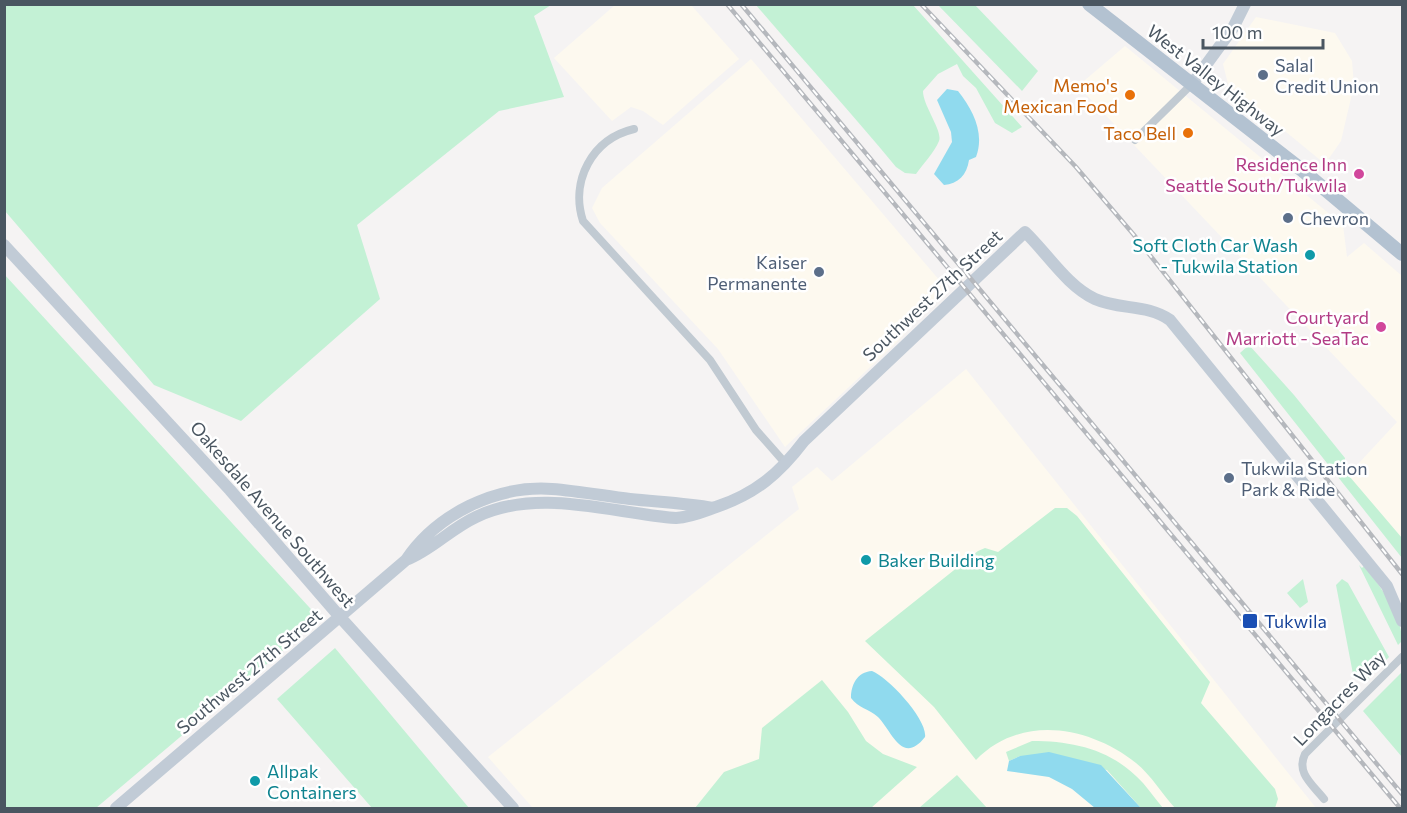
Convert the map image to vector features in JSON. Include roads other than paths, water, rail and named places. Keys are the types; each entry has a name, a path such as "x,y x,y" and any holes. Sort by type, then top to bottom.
{"main road":[{"name":"West Valley Highway","path":"1089,4 1302,170 1402,254"}],"street":[{"path":"1135,140 1192,84 1233,28 1245,4"},
{"path":"634,129 615,136 584,169 577,195 583,221 710,360 756,430 786,464"},
{"name":"Southwest 27th Street","path":"116,808 405,560 418,542 448,518 479,502 510,492 551,489 713,508 757,490 786,464 804,441 1025,232 1082,291 1103,302 1146,308 1164,316 1176,327 1387,586 1402,621"},
{"name":"Oakesdale Avenue Southwest","path":"4,245 230,490 340,617 513,808"},
{"name":"Longacres Way","path":"1324,799 1302,773 1301,764 1310,747 1402,657"}],"water":[{"path":"947,89 958,91 968,106 976,122 979,139 976,157 969,160 964,174 958,181 944,185 934,174 952,142 951,132 937,100"},
{"path":"872,671 897,690 914,710 925,737 917,745 910,748 898,743 878,717 851,698 856,680 862,674"},
{"path":"1049,752 1101,765 1141,808 1095,808 1072,789 1049,777 1007,771 1009,761 1020,756"}],"railway":[{"path":"727,4 1400,808"},
{"path":"741,4 1402,794"},
{"path":"921,4 1076,167 1134,235 1402,574"}],"place":[{"name":"Salal Credit Union","path":"1263,75"},
{"name":"Memo's Mexican Food","path":"1130,95"},
{"name":"Taco Bell","path":"1188,133"},
{"name":"Residence Inn Seattle South/Tukwila","path":"1359,174"},
{"name":"Chevron","path":"1288,218"},
{"name":"Soft Cloth Car Wash - Tukwila Station","path":"1310,255"},
{"name":"Kaiser Permanente","path":"819,272"},
{"name":"Courtyard Marriott - SeaTac","path":"1381,327"},
{"name":"Tukwila Station Park & Ride","path":"1229,478"},
{"name":"Baker Building","path":"866,560"},
{"name":"Tukwila","path":"1250,621"},
{"name":"Allpak Containers","path":"255,781"}]}
